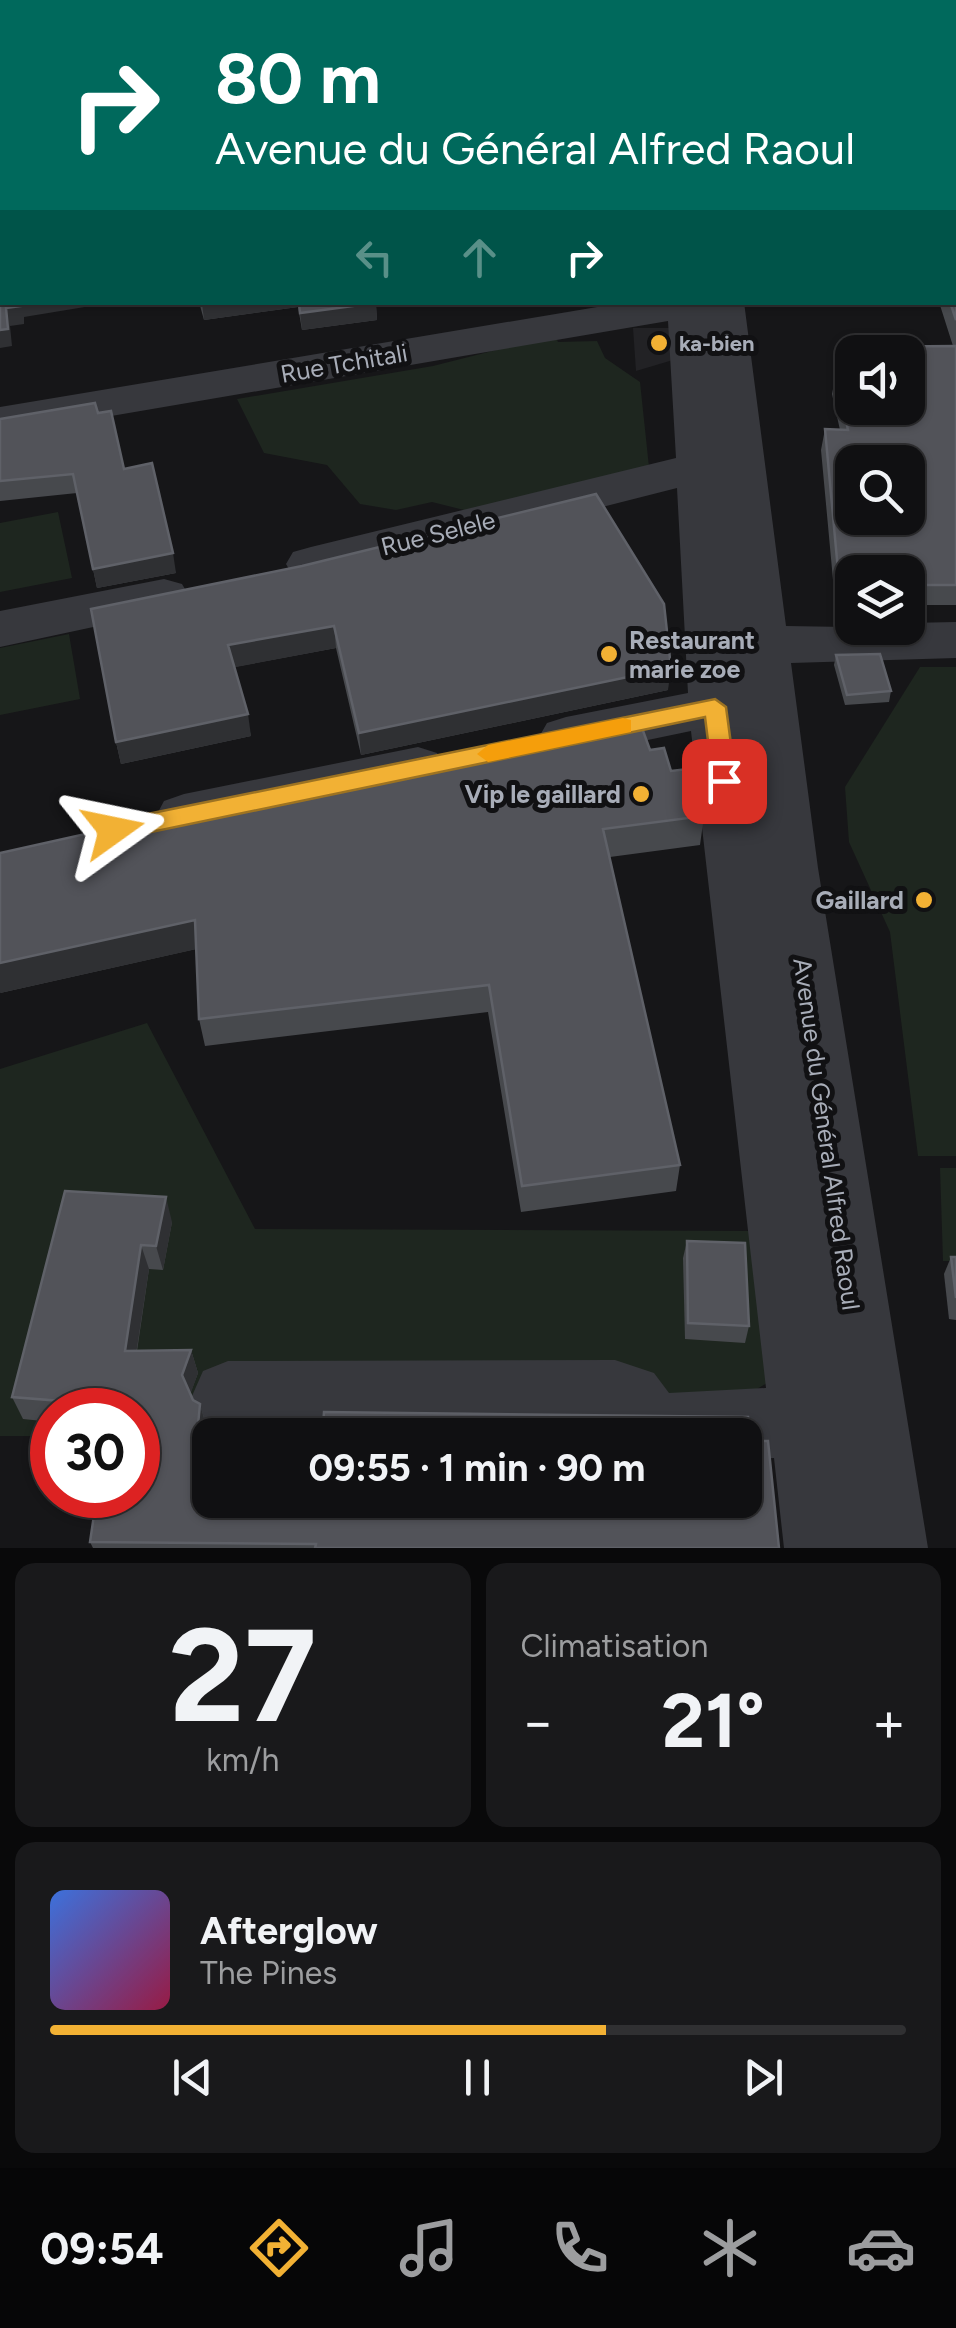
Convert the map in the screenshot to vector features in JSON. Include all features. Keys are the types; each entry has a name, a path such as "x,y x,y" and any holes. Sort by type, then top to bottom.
{"street":[{"name":"Rue Tchitali","path":"0,421 688,305"},
{"path":"700,305 699,468 715,707 822,1548"},
{"name":"Avenue du Général Alfred Raoul","path":"700,305 764,645 816,1060 890,1548"},
{"name":"Rue Selele","path":"274,574 699,468"},
{"path":"0,629 201,588"},
{"path":"764,645 956,640"},
{"path":"522,746 715,707"},
{"path":"135,826 464,758"},
{"path":"228,1396 615,1396 629,1398 639,1408 638,1424 643,1430 805,1421"}],"shaded area":[{"path":"633,328 677,328 683,357 636,371"},
{"path":"555,335 558,342 597,341 605,358 640,382 649,467 484,515 432,502 396,510 360,504 327,465 264,453 237,399 433,366"},
{"path":"58,512 72,578 0,592 0,523"},
{"path":"69,634 80,699 0,715 0,648"},
{"path":"920,667 956,667 956,1156 918,1156 890,932 849,842 845,787"},
{"path":"147,1023 255,1229 754,1231 767,1383 714,1415 192,1418 192,1436 160,1421 160,1388 30,1388 30,1436 0,1436 0,1069"},
{"path":"940,1168 956,1168 956,1261 943,1261"}],"building":[{"path":"0,305 21,305 6,308 8,329 0,330"},
{"path":"299,305 361,305 300,313"},
{"path":"925,346 956,346 956,585 925,585 925,555 837,555 825,429 848,430 847,425 925,425"},
{"path":"95,403 98,413 111,411 124,469 152,463 173,553 93,569 73,474 0,481 0,419"},
{"path":"596,494 664,604 671,668 359,733 334,626 228,645 248,714 116,742 91,609 302,566"},
{"path":"880,654 891,691 847,695 836,655"},
{"path":"638,717 650,750 664,748 671,771 698,768 704,816 603,829 680,1165 522,1186 489,985 199,1019 195,920 0,963 0,853 256,796 259,809 350,789 345,778"},
{"path":"65,1191 166,1197 156,1246 141,1245 125,1351 191,1350 182,1375 193,1400 200,1404 199,1418 192,1418 192,1518 762,1518 762,1441 768,1441 779,1548 315,1548 316,1544 90,1542 94,1518 160,1518 160,1388 30,1388 30,1398 12,1397"},
{"path":"687,1241 745,1243 749,1326 688,1323"},
{"path":"951,1257 956,1257 956,1298"},
{"path":"324,1412 748,1418 324,1418"}],"slow traffic":[{"path":"488,754 623,726"}],"place":[{"name":"ka-bien","path":"659,343"},
{"name":"Restaurant marie zoe","path":"609,654"},
{"name":"Vip le gaillard","path":"641,794"},
{"name":"Gaillard","path":"924,900"}],"route":[{"path":"113,830 715,707 724,781"}]}
